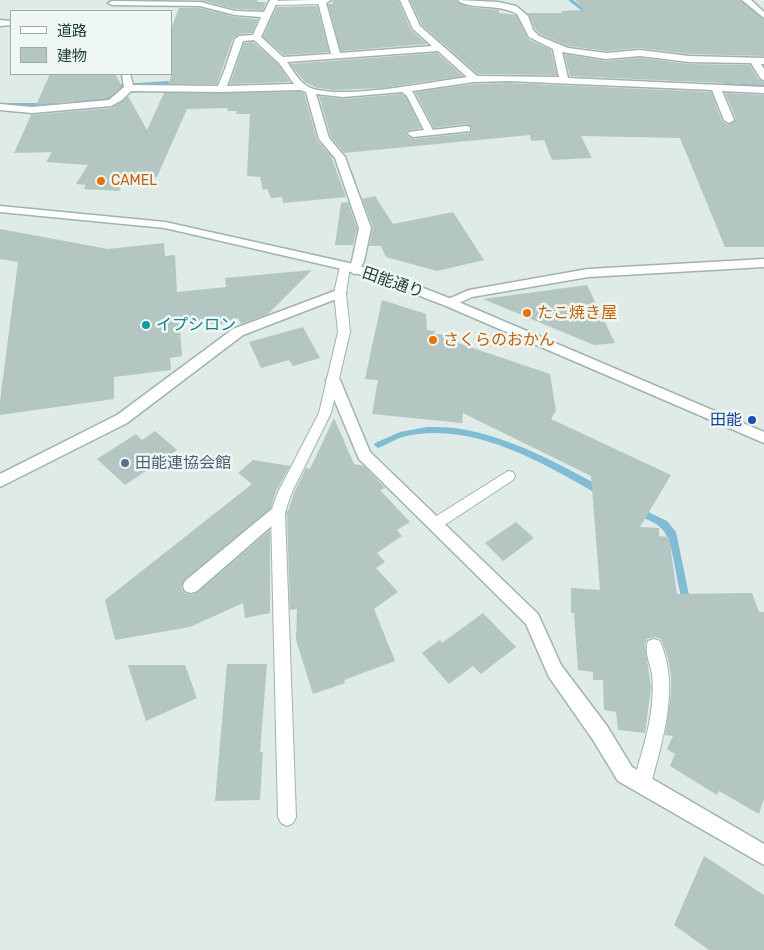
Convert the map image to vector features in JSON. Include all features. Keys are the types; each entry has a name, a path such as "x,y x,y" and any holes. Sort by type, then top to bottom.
{"street":[{"path":"404,0 416,27 475,79"},
{"path":"462,0 465,4 500,5 512,8 525,18 530,32 538,40 567,51 606,56 640,53 689,59 759,60 764,77"},
{"path":"746,0 760,9 764,16"},
{"path":"113,1 200,4 235,13 267,15"},
{"path":"256,37 273,1"},
{"path":"325,1 336,55"},
{"path":"221,89 230,70 239,39 256,37 281,60 305,88 324,139 340,157 365,228 358,261 349,268"},
{"path":"281,60 441,48"},
{"path":"557,48 564,80"},
{"path":"126,75 129,88"},
{"path":"0,108 32,110 110,103 120,98 129,88 305,88 319,94 344,94 475,79 564,80 764,90"},
{"path":"403,88 411,95 430,132"},
{"path":"716,88 729,120"},
{"path":"413,134 466,129"},
{"name":"田能通り","path":"0,209 165,224 349,268 391,280 450,303 764,438"},
{"path":"450,303 469,294 588,273 727,264 764,264"},
{"path":"0,481 122,419 238,332 340,293"},
{"path":"332,380 364,455 532,619 555,671 600,733 625,774 764,855"},
{"path":"192,586 224,556 278,512"}],"lane":[{"path":"273,1 325,1"},
{"path":"287,817 278,512 285,492 325,413 344,332 340,293 349,268"},
{"path":"435,524 508,476"},
{"path":"642,784 660,714 660,674 654,646"}],"building":[{"path":"200,0 258,0 257,2 266,2 263,10 235,9"},
{"path":"333,0 398,0 411,30 427,44 341,51 328,4 332,4"},
{"path":"410,0 456,0 468,7 499,10 499,13 516,15 528,39 551,50 557,75 478,74 422,25"},
{"path":"575,0 740,0 764,20 764,56 689,54 640,48 606,51 568,46 540,34 535,29 528,13 562,13 561,11 584,10"},
{"path":"317,6 329,52 284,55 263,37 277,7"},
{"path":"179,8 200,8 235,17 258,19 252,33 239,34 233,38 217,84 168,84 172,75 172,26"},
{"path":"253,42 278,64 290,82 230,84 244,43"},
{"path":"437,53 463,76 382,88 334,90 317,88 305,82 290,64"},
{"path":"564,54 606,61 640,58 689,64 750,65 759,80 764,82 764,85 570,76"},
{"path":"50,75 116,75 122,86 108,98 36,105"},
{"path":"508,83 711,92 722,121 728,125 736,119 725,93 764,95 764,247 725,247 680,138 581,136 592,158 552,160 544,140 531,141 530,135 344,153 331,137 319,96 343,99 401,94 406,97 421,128 407,131 406,135 413,139 470,133 472,131 471,126 466,124 434,128 415,92 474,84"},
{"path":"164,93 304,93 317,140 331,156 346,197 283,203 282,197 271,198 267,189 263,190 260,177 247,176 250,114 236,114 237,111 227,111 228,108 187,109 157,177 127,177 119,191 84,189 86,185 76,184 88,165 46,162 52,152 14,153 31,115 111,108 128,96 147,130"},
{"path":"375,196 393,224 453,212 484,260 437,271 386,257 381,246 369,246 373,227 362,199"},
{"path":"348,202 357,228 353,245 335,245 341,203"},
{"path":"0,229 108,249 164,243 165,256 175,255 177,292 226,287 225,278 312,270 268,314 241,324 238,318 218,325 179,318 182,356 170,358 171,370 114,377 114,399 0,415 0,401 18,262 0,259"},
{"path":"587,285 615,343 594,345 483,299"},
{"path":"382,300 426,314 427,330 435,331 434,334 458,336 458,343 550,374 556,411 551,419 671,475 640,527 659,528 659,536 669,537 677,594 752,593 759,612 764,612 764,799 759,814 719,791 717,795 670,766 675,754 667,749 673,736 665,735 671,694 671,676 668,658 661,639 655,637 647,639 645,645 651,688 645,733 618,730 616,712 604,710 603,680 593,680 593,672 578,670 574,613 571,613 571,588 600,590 591,476 463,413 462,423 372,414 378,380 365,379"},
{"path":"303,327 320,358 293,366 289,360 261,368 249,342"},
{"path":"334,418 354,464 364,466 385,488 380,490 410,522 397,530 402,536 377,553 385,562 376,568 398,592 374,609 395,661 344,680 345,683 313,694 296,640 297,609 290,610 287,514 294,493 306,468 310,469"},
{"path":"155,431 177,450 125,485 97,459 136,434 142,440"},
{"path":"253,460 290,466 276,491 271,508 184,580 181,587 184,593 192,595 198,592 270,530 270,613 245,618 243,603 190,627 115,640 105,600 252,484 238,473"},
{"path":"516,522 534,538 503,561 485,543"},
{"path":"483,613 516,647 481,674 473,666 449,684 422,653 440,640 442,643"},
{"path":"227,664 267,664 260,752 263,752 260,800 215,801"},
{"path":"128,665 185,665 197,698 146,721"},
{"path":"704,856 764,895 764,950 709,950 674,925"}],"waterway":[{"path":"570,0 593,17"},
{"path":"718,79 735,86 764,85"},
{"path":"75,103 108,100 120,92 120,86 168,83"},
{"path":"0,105 55,105"},
{"path":"378,445 400,435 427,430 453,431 479,436 532,455 602,492"},
{"path":"638,511 664,524 673,535 684,595 688,604"}],"place":[{"name":"CAMEL","path":"101,181"},
{"name":"たこ焼き屋","path":"527,313"},
{"name":"イプシロン","path":"146,325"},
{"name":"さくらのおかん","path":"433,340"},
{"name":"田能","path":"752,420"},
{"name":"田能連協会館","path":"125,463"}]}
